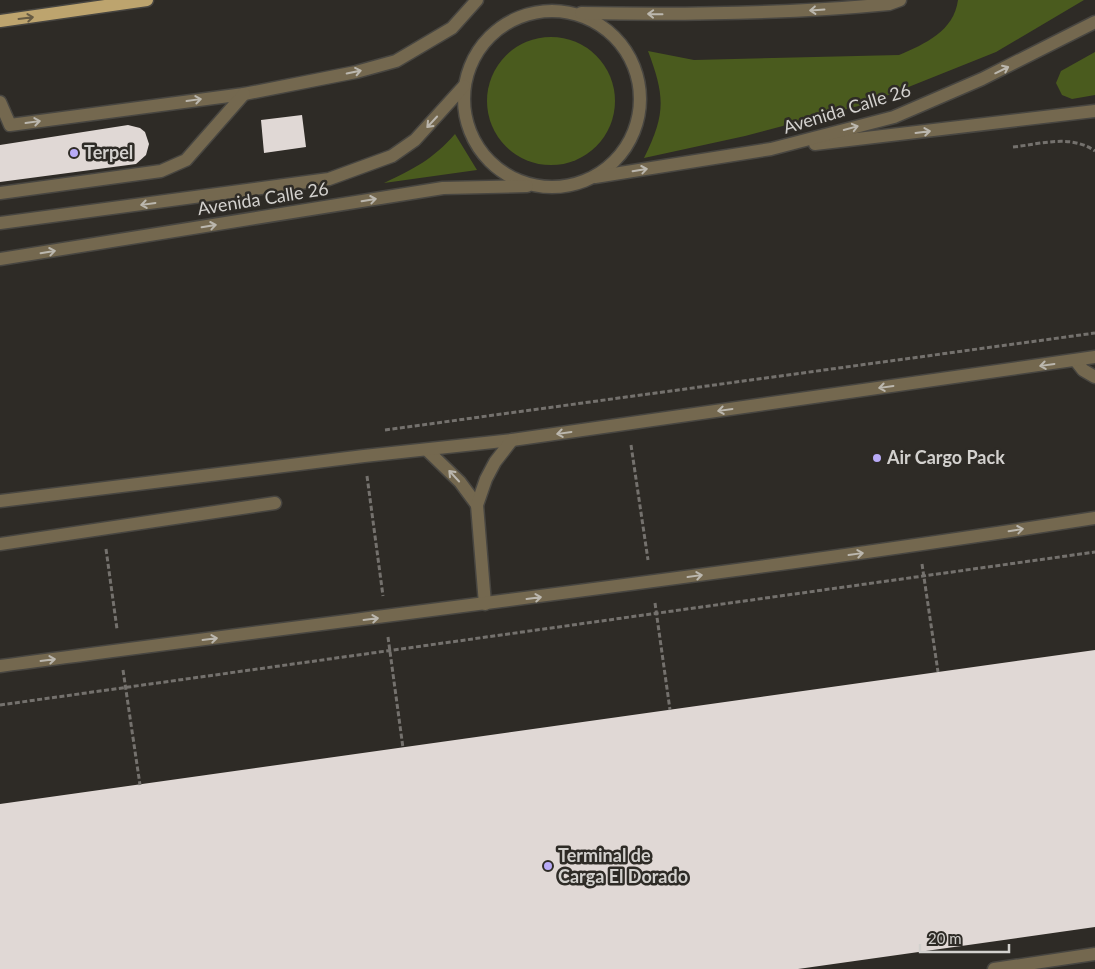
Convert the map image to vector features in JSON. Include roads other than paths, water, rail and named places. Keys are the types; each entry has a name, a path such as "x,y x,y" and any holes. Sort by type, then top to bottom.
{"main road":[{"path":"0,21 147,0"}],"street":[{"path":"0,102 5,126 244,94 356,72 396,62 452,28 477,0"},
{"path":"579,13 606,27 626,48 638,76 641,106 633,135 617,160 592,178 563,187 533,186 508,176 487,160 472,138 464,112 464,86 474,56 493,32 518,16 548,10 579,13 675,15 808,11 889,4 900,0"},
{"name":"Avenida Calle 26","path":"592,178 771,150 894,117 982,79 1095,22"},
{"name":"Avenida Calle 26","path":"0,224 329,179 392,156 426,128 464,86"},
{"path":"0,193 160,171 186,160 244,94"},
{"path":"771,150 1095,111"},
{"name":"Avenida Calle 26","path":"0,259 443,188 533,186"},
{"path":"0,501 364,456 512,440 1095,357"},
{"path":"1076,360 1083,370 1095,377"},
{"path":"485,604 477,505 486,479 495,462 512,440"},
{"path":"427,450 460,482 477,505"},
{"path":"0,544 275,503"},
{"path":"0,666 919,546 1095,518"},
{"path":"994,969 1095,954"}],"place":[{"name":"Terpel","path":"74,153"},
{"name":"Air Cargo Pack","path":"877,458"},
{"name":"Terminal de Carga El Dorado","path":"548,866"}]}
